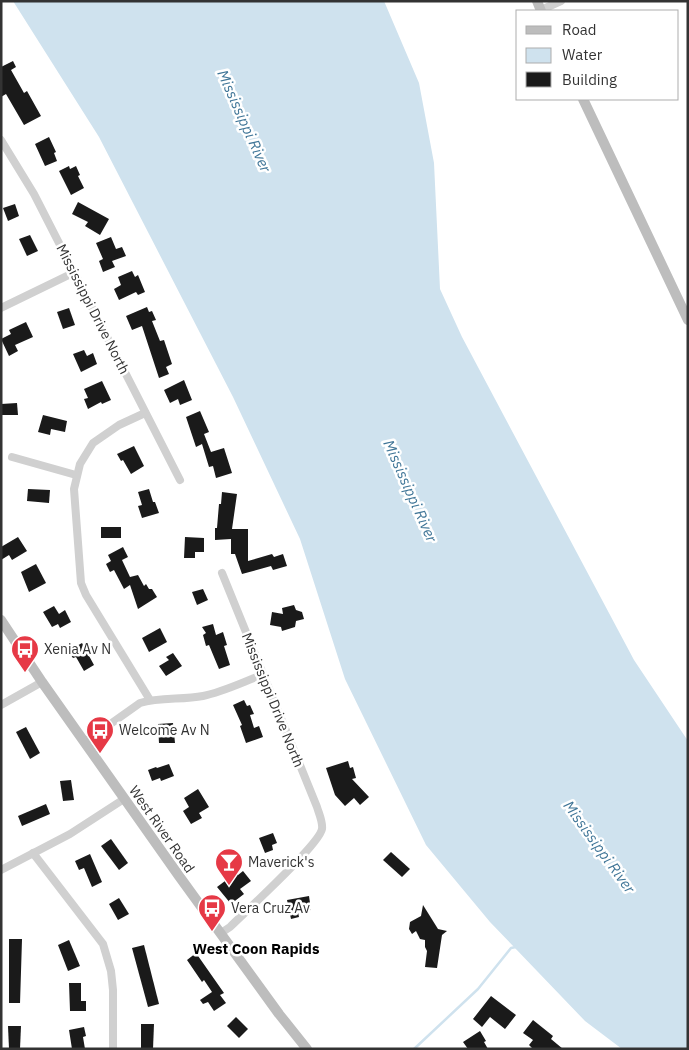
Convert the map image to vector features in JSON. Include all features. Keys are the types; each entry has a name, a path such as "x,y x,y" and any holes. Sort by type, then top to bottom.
{"main road":[{"path":"583,100 688,320"},
{"name":"West River Road","path":"1,620 124,799 279,1014 307,1049"}],"street":[{"path":"540,8 561,1"},
{"name":"Mississippi Drive North","path":"1,140 34,194 180,480"},
{"path":"1,308 75,272"},
{"path":"145,412 119,424 93,443 84,456 76,475 74,489 81,583 86,595 150,700"},
{"path":"12,457 76,475"},
{"name":"Mississippi Drive North","path":"221,934 302,857 320,836 322,828 317,807 222,573"},
{"path":"85,742 140,703 150,700 182,699 206,695 262,675"},
{"path":"1,705 42,682"},
{"path":"1,870 70,834 124,799"},
{"path":"33,853 102,944 111,971 113,990 113,1049"}],"water":[{"name":"Mississippi River","path":"13,1 384,1 419,83 434,163 440,289 462,337 634,660 688,741 688,1049 622,1049 585,1021 490,922 426,845 345,679 300,539 233,397 99,137"}],"building":[{"path":"13,61 16,67 11,70 24,93 27,91 41,116 24,125 6,94 1,97 1,67"},
{"path":"49,137 56,152 54,153 57,161 45,166 35,144"},
{"path":"69,166 70,169 76,166 80,175 78,176 84,188 71,195 59,171"},
{"path":"78,202 109,219 100,235 85,226 88,222 72,214"},
{"path":"15,204 19,216 8,221 3,208"},
{"path":"30,235 38,251 27,256 19,239"},
{"path":"111,237 116,249 122,247 126,256 112,261 115,267 103,272 99,261 103,259 96,243"},
{"path":"132,271 135,277 138,275 145,292 138,295 136,292 119,300 114,289 121,285 118,277"},
{"path":"147,307 149,312 152,311 156,320 152,321 160,341 164,340 172,364 166,367 169,374 159,378 142,326 132,330 126,316"},
{"path":"69,308 75,325 63,329 57,312"},
{"path":"26,322 33,337 15,345 18,351 9,356 1,339 11,334 9,330"},
{"path":"84,350 87,356 93,353 97,364 81,372 73,354"},
{"path":"184,380 192,400 180,405 178,399 170,403 164,390"},
{"path":"102,381 111,400 102,404 101,402 88,409 84,399 88,398 84,389"},
{"path":"17,403 18,415 1,415 1,404"},
{"path":"200,411 209,432 204,434 211,452 224,448 232,473 216,478 213,466 209,467 202,444 196,447 186,417"},
{"path":"43,415 67,421 65,432 51,429 50,435 38,432"},
{"path":"134,446 144,466 131,474 117,454"},
{"path":"28,489 50,490 49,503 27,501"},
{"path":"149,489 159,513 142,518 138,506 142,505 138,492"},
{"path":"222,492 237,494 232,529 248,529 248,561 272,554 274,557 283,554 287,566 273,570 271,566 242,574 235,554 231,554 231,539 215,540 215,528 217,528"},
{"path":"101,527 121,527 121,538 101,538"},
{"path":"18,537 27,551 12,560 9,555 1,560 1,547"},
{"path":"185,537 204,538 204,552 195,552 195,558 184,558"},
{"path":"123,547 128,557 122,560 130,577 138,575 144,586 146,584 149,589 152,589 157,597 138,609 130,585 124,589 114,570 110,572 106,564 111,561 108,555"},
{"path":"36,564 46,583 29,592 21,572"},
{"path":"203,589 208,600 197,605 192,592"},
{"path":"294,605 296,610 302,612 304,619 296,621 295,627 282,631 281,627 270,625 272,612 283,614 282,608"},
{"path":"54,606 59,614 65,610 71,622 60,628 58,624 52,627 43,612"},
{"path":"213,624 216,635 223,632 227,645 224,646 230,665 219,669 209,645 206,646 203,635 206,633 202,627"},
{"path":"160,628 167,642 149,652 142,638"},
{"path":"82,643 94,665 84,671 76,657 73,658 68,651"},
{"path":"173,653 182,666 166,676 159,666 169,660 166,657"},
{"path":"244,700 247,706 250,705 254,714 250,715 254,728 259,726 263,737 246,743 240,726 242,725 233,705"},
{"path":"173,723 175,743 159,743 158,724"},
{"path":"26,727 40,753 30,759 16,732"},
{"path":"348,761 350,768 353,767 356,778 352,779 369,797 360,805 354,798 345,806 335,795 326,768"},
{"path":"169,764 174,776 161,781 160,778 152,781 148,770"},
{"path":"71,780 74,800 63,801 60,781"},
{"path":"198,789 209,807 199,813 202,818 191,824 183,811 189,807 184,798"},
{"path":"46,804 50,814 22,826 18,816"},
{"path":"273,833 277,843 272,845 273,850 265,853 259,838"},
{"path":"111,839 128,863 119,870 101,846"},
{"path":"391,852 410,869 402,877 383,860"},
{"path":"90,854 102,882 92,887 84,868 79,870 75,861"},
{"path":"243,871 251,881 240,889 244,894 231,904 217,887 237,872 238,875"},
{"path":"309,896 311,910 298,912 299,917 291,919 287,900"},
{"path":"119,898 129,914 118,920 109,904"},
{"path":"423,905 438,929 447,931 442,935 437,968 425,967 427,951 425,940 420,939 416,931 412,934 409,929 410,922 421,916"},
{"path":"9,939 22,939 20,1003 9,1003"},
{"path":"69,940 80,966 68,971 58,945"},
{"path":"144,945 159,1004 148,1007 132,948"},
{"path":"196,953 224,993 220,995 226,1003 214,1011 208,1002 203,1004 200,1000 212,992 204,980 202,982 187,960"},
{"path":"69,983 81,983 81,1001 86,1001 86,1011 70,1011"},
{"path":"491,996 516,1015 505,1029 490,1017 482,1027 473,1019"},
{"path":"236,1017 248,1029 239,1038 227,1026"},
{"path":"533,1020 553,1036 551,1039 563,1049 533,1049 529,1045 533,1040 523,1033"},
{"path":"141,1024 154,1024 153,1049 141,1049"},
{"path":"8,1026 21,1026 20,1049 9,1049"},
{"path":"84,1027 86,1036 83,1037 85,1049 72,1049 69,1030"},
{"path":"480,1031 488,1049 468,1049 463,1042"}],"waterway":[{"path":"414,1049 478,989 511,948 516,947"}],"place":[{"name":"Xenia Av N","path":"25,673"},
{"name":"Welcome Av N","path":"100,754"},
{"name":"Maverick's","path":"229,886"},
{"name":"Vera Cruz Av","path":"212,932"}],"district":[{"name":"West Coon Rapids","path":"256,949"}]}
